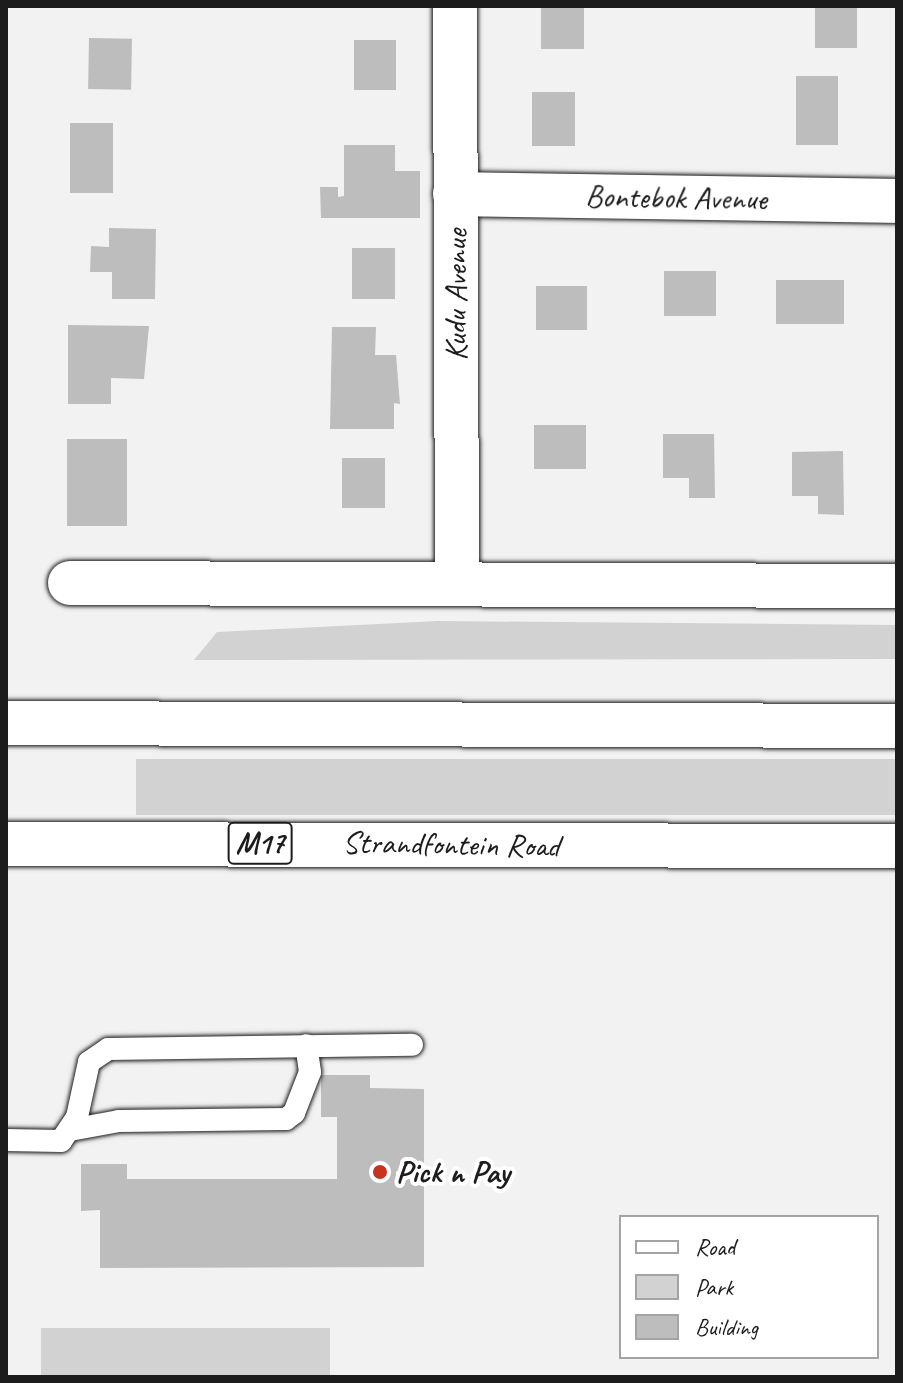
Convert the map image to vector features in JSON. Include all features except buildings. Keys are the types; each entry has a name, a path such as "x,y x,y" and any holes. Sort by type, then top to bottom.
{"street":[{"name":"Kudu Avenue","path":"455,6 457,583"},
{"name":"Bontebok Avenue","path":"455,194 897,201"},
{"path":"70,583 897,586"},
{"path":"6,723 897,726"},
{"name":"Strandfontein Road","path":"6,844 897,846"}],"lane":[{"path":"70,1130 119,1121 286,1119 294,1113 310,1072 306,1045"},
{"path":"6,1140 61,1141 70,1130 89,1062 108,1049 412,1045"}],"green space":[{"path":"438,621 897,625 897,659 194,660 217,632"},
{"path":"136,759 897,759 897,815 136,815"},
{"path":"41,1328 330,1328 330,1377 41,1377"}],"place":[{"name":"Pick n Pay","path":"380,1172"}]}
